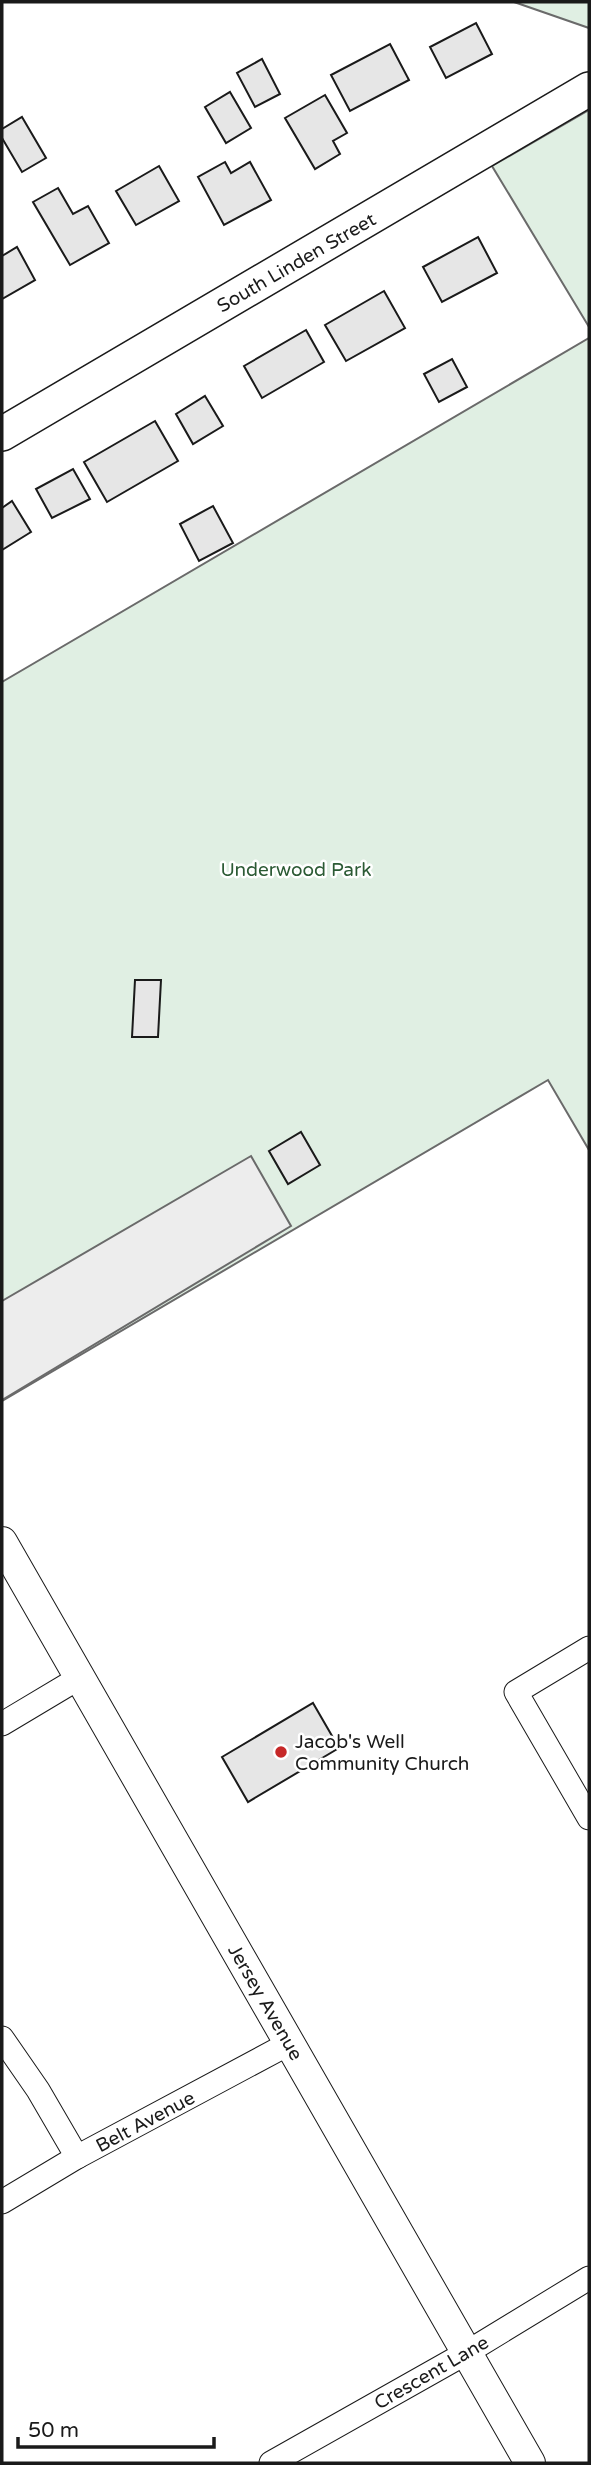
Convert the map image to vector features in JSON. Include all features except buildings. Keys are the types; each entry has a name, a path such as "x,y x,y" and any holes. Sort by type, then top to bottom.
{"main road":[{"name":"South Linden Street","path":"2,434 589,89"}],"street":[{"name":"Jersey Avenue","path":"2,1542 530,2463"},
{"path":"589,1648 516,1692 589,1818"},
{"path":"2,1724 79,1678"},
{"path":"2,2038 38,2090 77,2157"},
{"name":"Belt Avenue","path":"2,2202 77,2157 290,2043"},
{"name":"Crescent Lane","path":"271,2463 466,2353 589,2278"}],"green space":[{"path":"514,2 589,2 589,28"},
{"path":"589,110 589,327 492,166"},
{"name":"Underwood Park","path":"589,338 589,1150 548,1080 2,1401 2,682"}],"shaded area":[{"path":"251,1156 291,1226 2,1400 2,1301"}],"place":[{"name":"Jacob's Well Community Church","path":"281,1752"}]}
